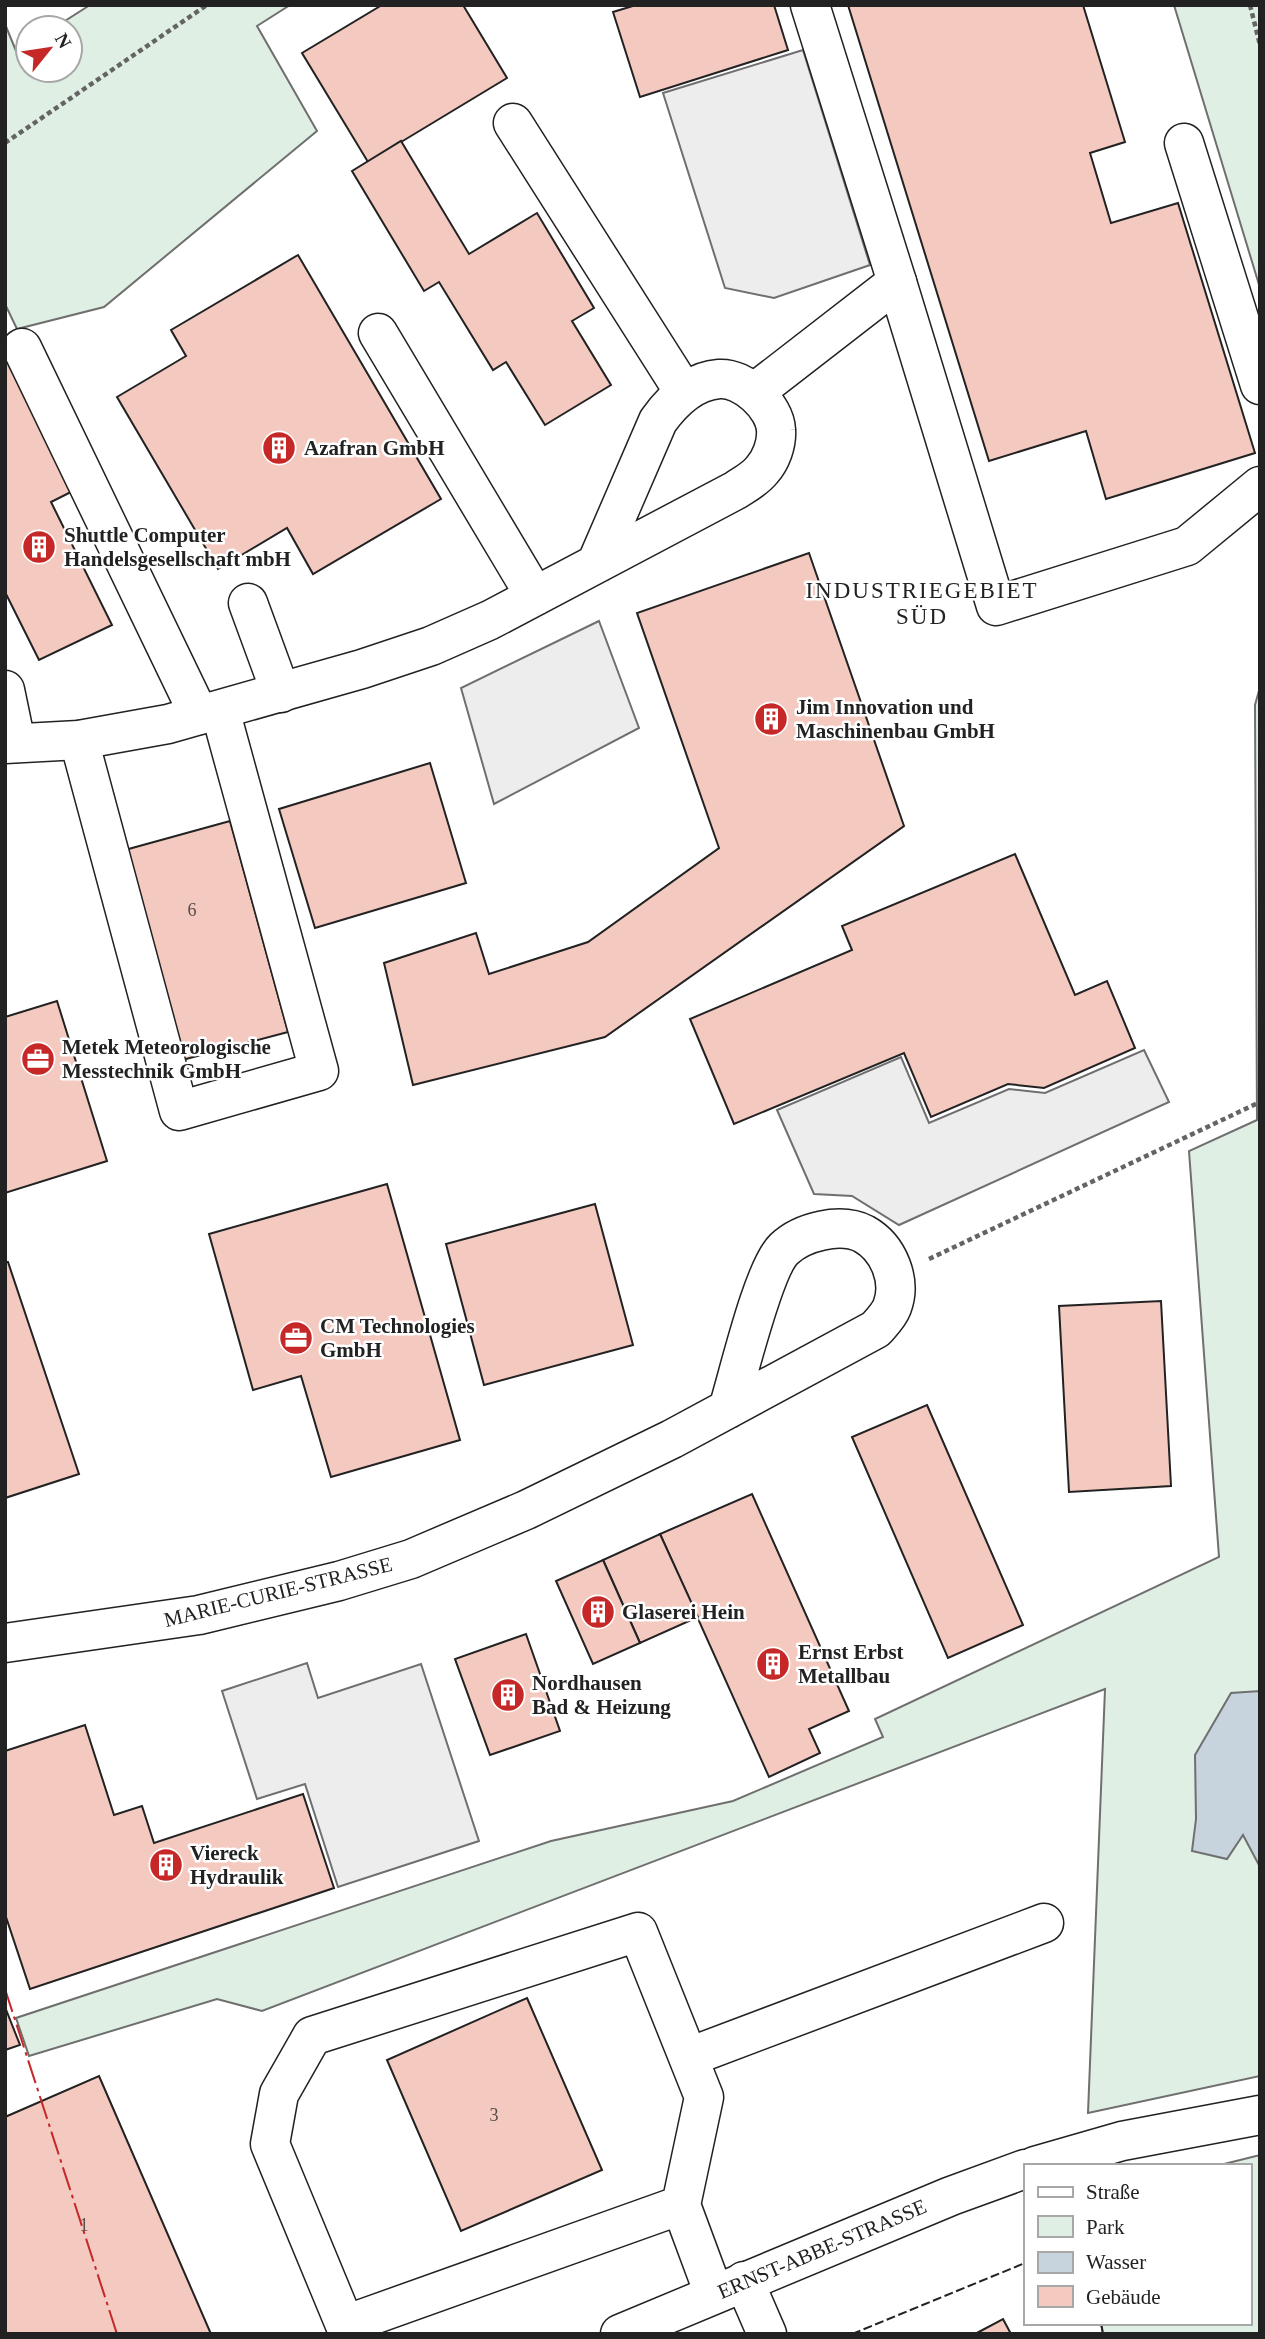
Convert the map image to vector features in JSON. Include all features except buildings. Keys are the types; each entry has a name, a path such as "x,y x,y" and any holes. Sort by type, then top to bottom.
{"street":[{"path":"810,5 996,606 1187,546 1260,486"},
{"path":"513,123 684,392"},
{"path":"1184,143 1260,385"},
{"path":"755,392 897,282"},
{"path":"378,333 535,596"},
{"path":"22,348 220,710 335,1088"},
{"path":"5,690 11,744 79,740 168,724 362,669 431,646 490,620 736,490 763,470 771,457 776,428 771,414 755,392 733,381 721,379 700,383 669,405 658,421 597,562"},
{"path":"247,603 281,693"},
{"path":"79,740 179,1111 319,1071 220,710"},
{"path":"728,1409 769,1272 783,1250 805,1236 827,1230 848,1230 863,1234 876,1244 896,1275"},
{"name":"MARIE-CURIE-STRASSE","path":"5,1643 200,1615 339,1581 411,1559 526,1510 728,1409 876,1328 891,1310 896,1293 896,1275"},
{"path":"688,2057 1044,1923"},
{"path":"681,2205 345,2325 270,2144 279,2094 312,2036 638,1932 704,2097 681,2205 729,2288 767,2334"},
{"path":"1042,2164 1122,2141 1260,2115"},
{"name":"ERNST-ABBE-STRASSE","path":"620,2334 951,2196 1024,2169"}],"path":[{"path":"5,143 207,5"},
{"path":"1250,5 1260,44"},
{"path":"896,1275 1260,1102"}],"green space":[{"path":"90,5 290,5 257,26 317,131 104,307 17,329 5,304 5,24 14,46 14,84 84,84 84,14 76,14"},
{"path":"1174,5 1260,5 1260,288"},
{"path":"1260,687 1260,2076 1088,2113 1105,1689 262,2011 217,1999 29,2056 16,2018 551,1841 733,1801 883,1737 875,1719 1219,1557 1189,1151 1257,1120 1255,705"},
{"path":"1260,2155 1260,2334 1103,2334 1101,2325 1251,2325 1251,2164 1224,2164"}],"shaded area":[{"path":"803,50 870,265 774,298 725,288 663,93"},
{"path":"599,621 639,728 494,804 461,688"},
{"path":"1144,1050 1169,1102 899,1225 852,1196 814,1194 777,1110 901,1057 929,1123 1009,1089 1045,1093"},
{"path":"307,1663 318,1698 421,1664 479,1841 338,1887 305,1784 257,1799 222,1691"}],"water":[{"path":"1260,1691 1260,1867 1243,1835 1227,1859 1192,1851 1196,1819 1195,1755 1231,1693"}],"fence":[{"path":"852,2334 1024,2263"},
{"path":"1101,2325 1103,2334"}],"power":[{"path":"5,1989 117,2334"}],"place":[{"name":"Azafran GmbH","path":"279,448"},
{"name":"Shuttle Computer Handelsgesellschaft mbH","path":"39,547"},
{"name":"Jim Innovation und Maschinenbau GmbH","path":"771,719"},
{"name":"Metek Meteorologische Messtechnik GmbH","path":"38,1059"},
{"name":"CM Technologies GmbH","path":"296,1338"},
{"name":"Glaserei Hein","path":"598,1612"},
{"name":"Ernst Erbst Metallbau","path":"773,1664"},
{"name":"Nordhausen Bad & Heizung","path":"508,1695"},
{"name":"Viereck Hydraulik","path":"166,1865"}],"district":[{"name":"INDUSTRIEGEBIET SÜD","path":"922,603"}]}
